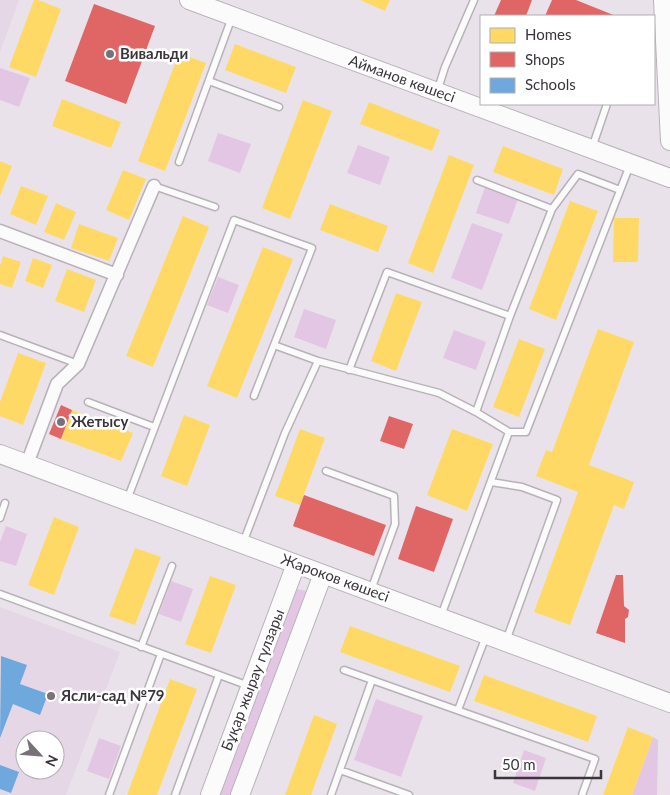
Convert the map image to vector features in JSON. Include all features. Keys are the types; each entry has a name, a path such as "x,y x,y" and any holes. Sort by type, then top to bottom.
{"street":[{"name":"Айманов көшесі","path":"189,0 670,178"},
{"path":"663,0 669,76 670,141"},
{"path":"27,464 57,384 78,364 154,186"},
{"path":"0,230 117,275"},
{"name":"Жароков көшесі","path":"0,454 670,703"},
{"name":"Бұқар жырау гүлзары","path":"210,795 296,564"},
{"name":"Бұқар жырау гүлзары","path":"240,795 323,574"}],"lane":[{"path":"437,92 445,67 474,0"},
{"path":"179,162 233,16"},
{"path":"209,81 279,107"},
{"path":"592,149 607,105"},
{"path":"274,345 318,361 439,393 509,432 526,432 630,164"},
{"path":"476,412 510,316 552,209 578,174 620,190"},
{"path":"477,180 552,209"},
{"path":"154,186 215,207"},
{"path":"126,501 234,220 312,248 254,396"},
{"path":"349,370 387,272 510,316"},
{"path":"0,335 78,364"},
{"path":"242,544 285,433 318,361"},
{"path":"88,402 154,427"},
{"path":"441,618 509,432"},
{"path":"326,471 394,496 395,524 370,591"},
{"path":"491,482 522,487 557,500 506,642"},
{"path":"0,518 6,503"},
{"path":"141,647 172,566"},
{"path":"0,594 250,686"},
{"path":"458,710 486,634"},
{"path":"109,795 162,654"},
{"path":"344,670 595,760 582,795"},
{"path":"175,795 219,676"},
{"path":"331,795 372,680"},
{"path":"340,770 409,795"}],"shaded area":[{"path":"0,0 19,0 0,52"},
{"path":"0,68 30,78 19,107 0,100"},
{"path":"218,133 251,144 240,173 208,161"},
{"path":"358,145 390,157 380,185 347,173"},
{"path":"486,184 519,196 509,224 476,213"},
{"path":"472,223 503,234 482,290 451,278"},
{"path":"218,277 239,285 228,313 207,305"},
{"path":"304,309 336,320 326,349 294,337"},
{"path":"454,330 486,342 476,370 443,358"},
{"path":"6,526 27,534 16,566 0,561 0,542"},
{"path":"171,581 193,589 181,622 159,614"},
{"path":"297,589 306,591 231,795 220,795"},
{"name":"Ясли-сад №79","path":"0,607 120,652 66,795 0,795"},
{"path":"376,699 423,716 401,777 354,760"},
{"path":"653,737 658,740 657,795 632,795"},
{"path":"99,738 121,746 109,779 87,771"},
{"path":"524,750 546,758 535,791 513,783"}],"building: Homes":[{"path":"34,0 61,9 36,77 9,67"},
{"path":"360,0 390,0 385,11"},
{"path":"235,44 296,67 286,93 225,70"},
{"path":"179,53 206,63 165,171 138,161"},
{"path":"62,99 121,122 111,148 52,126"},
{"path":"303,100 332,111 290,219 262,208"},
{"path":"369,102 440,130 432,151 360,124"},
{"path":"503,146 563,169 554,195 493,172"},
{"path":"449,155 474,165 433,273 408,263"},
{"path":"0,161 12,166 0,196"},
{"path":"123,170 146,179 129,220 106,210"},
{"path":"21,186 48,196 36,225 10,214"},
{"path":"570,201 598,211 556,320 529,309"},
{"path":"56,203 76,212 64,240 44,232"},
{"path":"330,204 388,226 378,252 320,230"},
{"path":"183,216 209,227 153,367 126,356"},
{"path":"614,218 639,218 638,262 613,262"},
{"path":"79,224 118,238 109,261 71,248"},
{"path":"263,247 293,259 237,398 207,386"},
{"path":"3,256 21,262 12,288 0,284 0,266"},
{"path":"33,258 52,265 43,288 25,281"},
{"path":"67,269 96,280 84,312 55,301"},
{"path":"396,293 422,302 396,371 371,361"},
{"path":"598,329 634,342 589,465 634,482 624,509 614,505 570,625 534,612 578,492 536,476 546,450 552,452"},
{"path":"519,339 545,349 519,417 493,407"},
{"path":"18,353 46,363 23,425 0,416 0,402"},
{"path":"72,410 133,433 121,461 61,439"},
{"path":"184,415 210,425 187,486 161,476"},
{"path":"300,429 325,438 300,505 275,496"},
{"path":"452,429 493,444 467,511 427,495"},
{"path":"54,517 79,527 54,595 28,585"},
{"path":"135,548 161,557 135,625 109,616"},
{"path":"210,576 236,585 211,653 185,644"},
{"path":"350,626 460,666 450,692 340,652"},
{"path":"484,675 597,716 588,742 474,701"},
{"path":"170,679 197,689 157,795 127,795"},
{"path":"314,715 337,724 311,795 285,795"},
{"path":"628,727 653,737 632,795 603,795"}],"building: Shops":[{"path":"501,0 532,0 526,15 494,15"},
{"path":"552,0 576,0 614,15 545,15"},
{"name":"Вивальди","path":"94,4 155,26 126,104 65,81"},
{"path":"61,405 72,410 61,439 49,434"},
{"path":"389,416 413,424 404,449 380,441"},
{"path":"304,495 386,525 374,556 293,526"},
{"path":"416,506 453,519 434,572 398,559"},
{"path":"616,575 623,575 624,606 629,610 628,617 625,619 625,643 596,633"}],"building: Schools":[{"path":"1,656 27,665 20,684 48,694 40,715 13,704 0,738"},
{"path":"0,765 15,771 16,780 11,793 0,789"}],"place":[{"name":"Вивальди","path":"110,54"},
{"name":"Жетысу","path":"61,422"},
{"name":"Ясли-сад №79","path":"51,696"}]}
